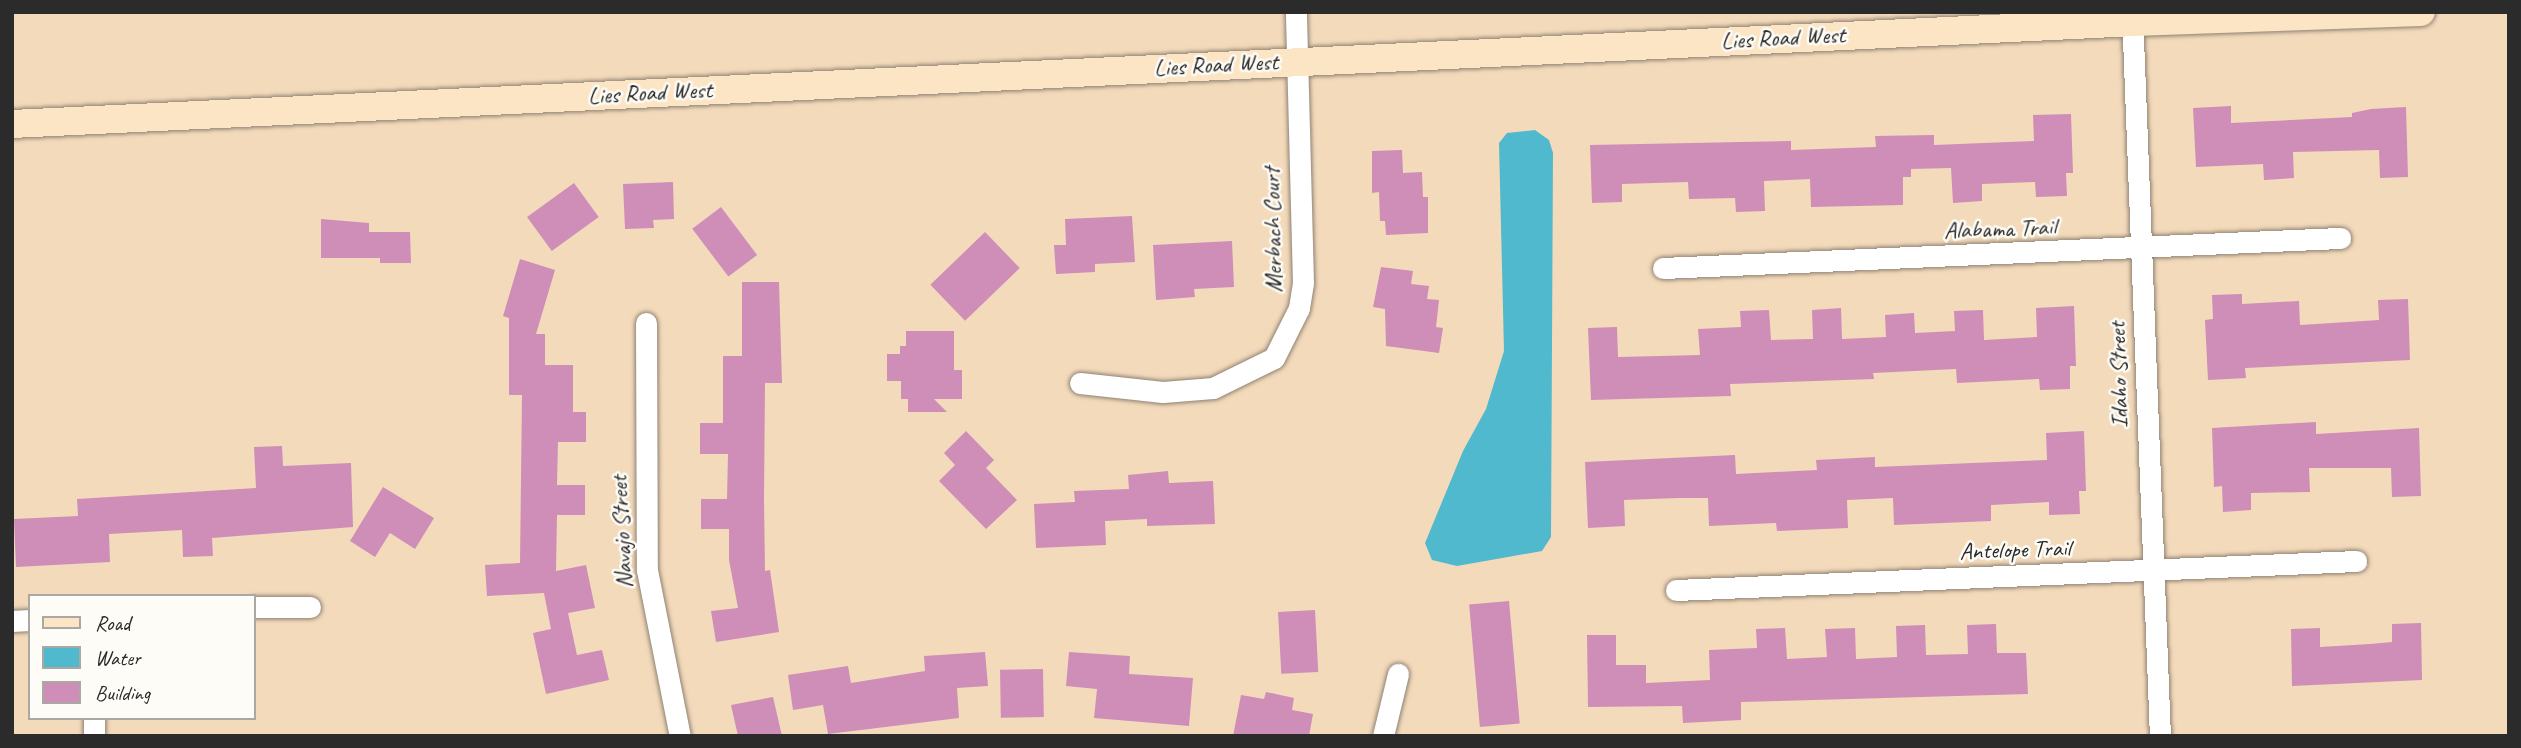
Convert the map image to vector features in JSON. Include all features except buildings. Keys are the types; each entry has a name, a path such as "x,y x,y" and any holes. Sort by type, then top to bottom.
{"street":[{"name":"Merbach Court","path":"1080,383 1163,392 1213,388 1274,358 1299,308 1303,283 1295,62 1296,12"},
{"name":"Lies Road West","path":"12,124 1295,62 2133,17 2421,12"},
{"name":"Idaho Street","path":"2133,17 2160,736"},
{"name":"Alabama Trail","path":"1663,268 2140,250 2340,238"},
{"name":"Navajo Street","path":"646,323 647,570 680,736"},
{"name":"Antelope Trail","path":"1676,590 2356,561"},
{"path":"256,607 310,607"},
{"path":"1382,736 1398,674"}],"water":[{"path":"1535,130 1549,140 1553,153 1551,537 1542,551 1457,566 1432,560 1425,543 1463,451 1486,409 1504,351 1499,143 1507,133"}]}
